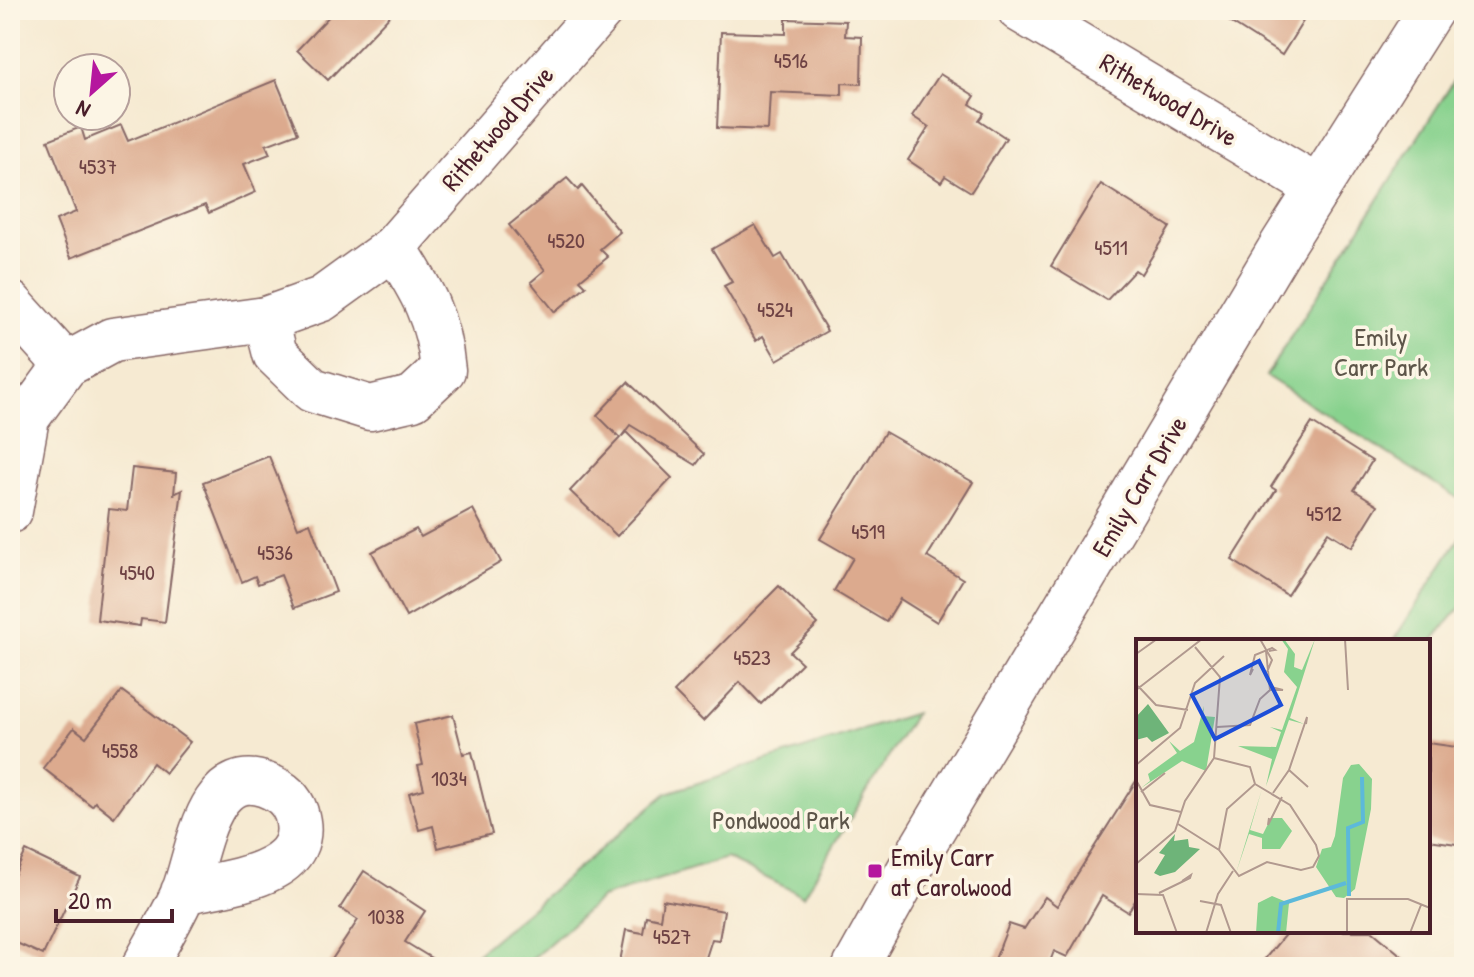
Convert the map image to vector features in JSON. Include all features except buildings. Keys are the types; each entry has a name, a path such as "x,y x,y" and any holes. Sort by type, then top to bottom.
{"street":[{"name":"Rithetwood Drive","path":"10,511 18,413 66,365 112,340 266,319 322,299 394,247 601,10"},
{"name":"Rithetwood Drive","path":"1020,10 1318,188"},
{"name":"Emily Carr Drive","path":"855,967 918,854 1318,188 1431,10"},
{"path":"266,319 275,354 312,390 370,408 413,398 443,370 440,333 422,291 394,247"},
{"path":"10,303 66,365"},
{"path":"144,967 183,892"}],"green space":[{"name":"Emily Carr Park","path":"1464,65 1464,502 1266,376"},
{"path":"1464,531 1464,603 1430,644 1430,639 1394,639"},
{"name":"Pondwood Park","path":"915,713 803,896 726,858 601,898 523,967 461,967 667,793"}],"place":[{"name":"Emily Carr at Carolwood","path":"875,871"}]}
